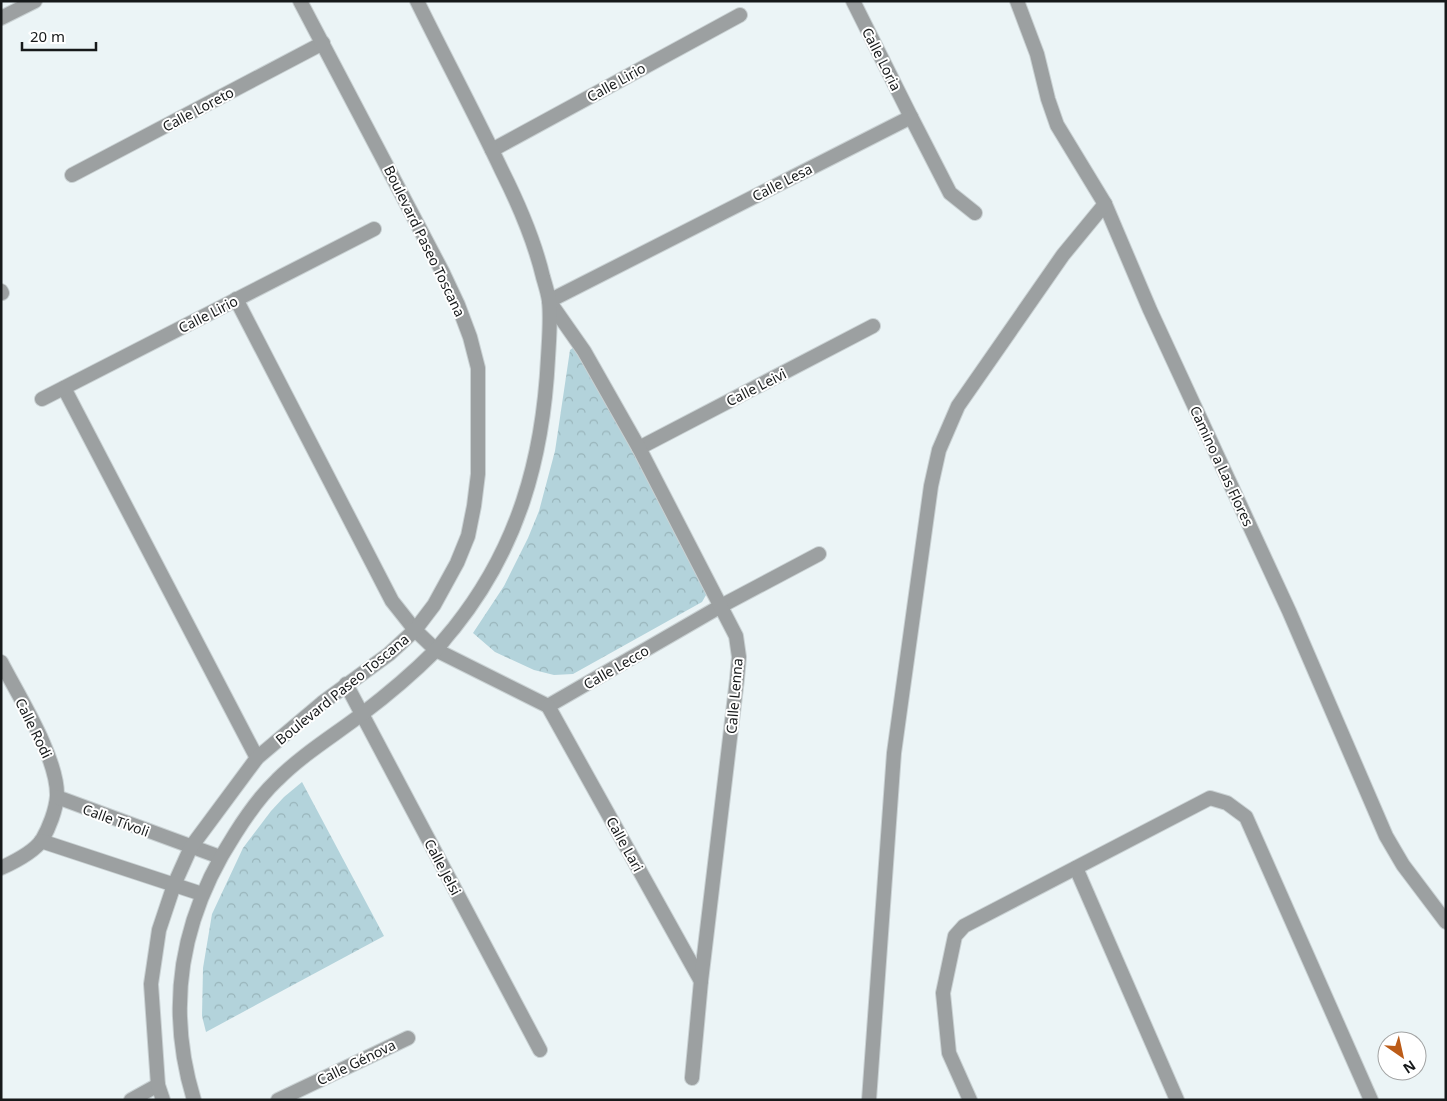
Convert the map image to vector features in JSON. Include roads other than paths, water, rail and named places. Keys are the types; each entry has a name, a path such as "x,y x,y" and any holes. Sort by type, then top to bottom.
{"street":[{"path":"1,18 35,1"},
{"name":"Boulevard Paseo Toscana","path":"163,1100 158,1086 151,984 160,930 174,885 191,847 257,758 322,702 389,654 415,630 446,585 468,536 478,474 478,368 470,337 458,305 300,1"},
{"name":"Boulevard Paseo Toscana","path":"194,1100 186,1074 180,1032 180,980 188,938 202,894 220,857 252,808 276,781 310,750 362,714 436,650 469,608 488,579 523,505 535,463 546,399 549,301 538,257 522,212 417,1"},
{"name":"Calle Loria","path":"853,1 912,117"},
{"name":"Camino a Las Flores","path":"1017,1 1037,54 1048,99 1057,125 1105,204 1154,319 1289,611 1386,836 1403,865 1446,922"},
{"name":"Calle Lirio","path":"492,150 740,15"},
{"name":"Calle Loreto","path":"72,175 323,43"},
{"path":"912,117 950,193 975,213"},
{"name":"Calle Lesa","path":"549,301 912,117"},
{"path":"869,1100 894,753 931,486 939,450 948,427 964,398 1062,255 1105,204"},
{"name":"Calle Lirio","path":"42,399 374,228"},
{"path":"236,299 392,601 415,630 436,650 548,706"},
{"name":"Calle Lenna","path":"549,301 584,351 639,448 736,636 739,657 701,982 692,1078"},
{"name":"Calle Leivi","path":"639,448 873,326"},
{"path":"64,388 257,758"},
{"name":"Calle Lecco","path":"548,706 721,606 819,554"},
{"name":"Calle Rodi","path":"1,662 52,763 57,798"},
{"name":"Calle Jelsi","path":"346,684 540,1050"},
{"name":"Calle Lari","path":"548,706 701,982"},
{"path":"1,868 20,858 41,841 51,820 57,798"},
{"name":"Calle Tívoli","path":"57,798 220,857"},
{"path":"970,1100 948,1053 943,993 955,936 964,926 1210,798 1227,803 1246,817 1371,1100"},
{"path":"41,841 202,894"},
{"path":"1076,868 1178,1100"},
{"name":"Calle Génova","path":"278,1100 408,1038"},
{"path":"131,1100 158,1086"}]}
